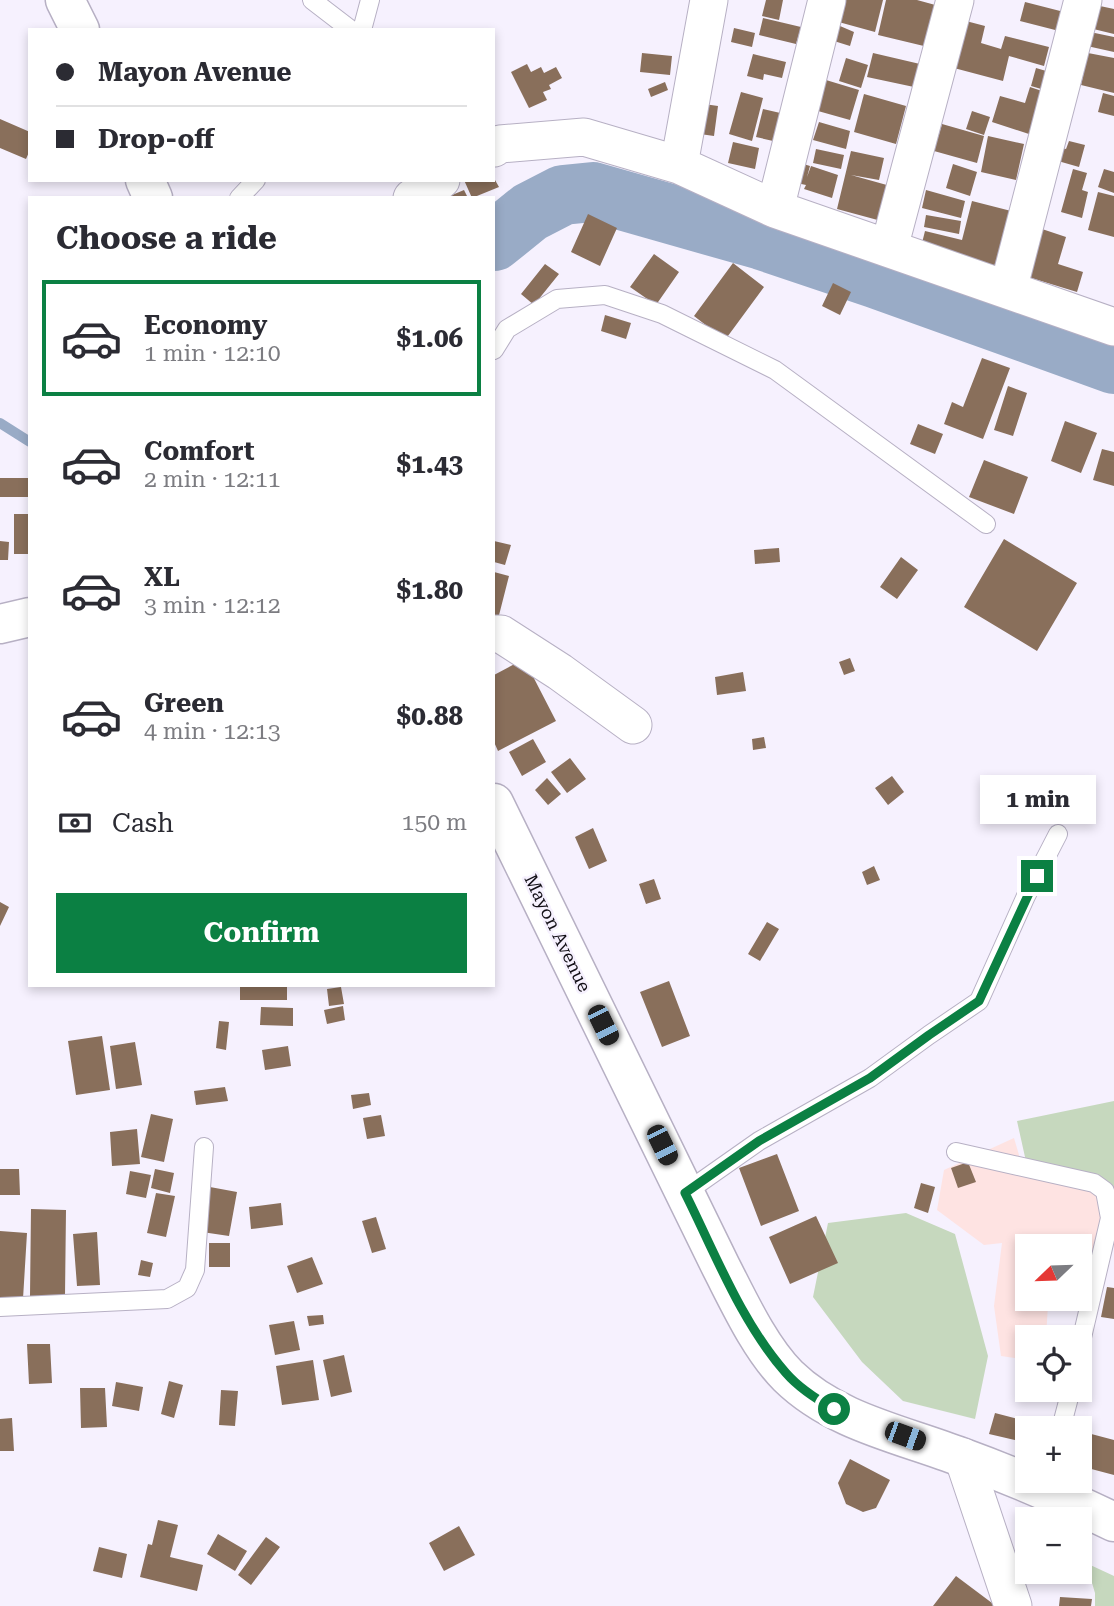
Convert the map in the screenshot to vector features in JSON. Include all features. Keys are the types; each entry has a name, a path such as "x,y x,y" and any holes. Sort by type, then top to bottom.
{"main road":[{"path":"65,0 79,28"},
{"path":"0,624 28,617"},
{"name":"Mayon Avenue","path":"495,805 741,1306 786,1374 814,1398 853,1420 1015,1475"},
{"name":"Mayon Avenue","path":"1059,1493 1114,1522"}],"street":[{"path":"679,164 709,0"},
{"path":"775,209 827,0"},
{"path":"888,248 955,0"},
{"path":"1008,290 1083,0"},
{"path":"495,147 500,144 584,137 679,164 775,209 1114,327"},
{"path":"415,196 437,182"},
{"path":"495,634 501,634 560,672 633,725"},
{"path":"963,1457 1013,1606"}],"lane":[{"path":"312,0 348,28"},
{"path":"363,28 370,0"},
{"path":"241,196 254,182"},
{"path":"495,348 507,329 557,299 605,295 662,314 775,370 986,524"},
{"path":"685,1193 759,1141 870,1078 979,1001 1058,834"},
{"path":"0,1307 166,1299 187,1288 195,1270 204,1147"},
{"path":"956,1152 1094,1183 1105,1191 1110,1218 1085,1325"}],"shaded area":[{"path":"1014,1138 1024,1172 1098,1189 1103,1247 1092,1268 1092,1234 1015,1234 1015,1311 1048,1311 1047,1325 1015,1325 1015,1358 1001,1356 994,1306 1002,1243 984,1245 937,1210 944,1170"}],"green space":[{"path":"1114,1101 1114,1217 1112,1185 1027,1166 1017,1121"},
{"path":"906,1213 955,1234 988,1356 975,1419 903,1401 862,1362 813,1297 828,1223"},
{"path":"1092,1566 1114,1576 1114,1606 1095,1606"}],"building":[{"path":"766,0 783,0 779,20 762,16"},
{"path":"841,0 883,0 875,32 835,21"},
{"path":"886,0 917,0 939,6 928,47 878,35"},
{"path":"1025,2 1068,13 1063,32 1020,21"},
{"path":"1086,3 1114,9 1114,34 1081,26"},
{"path":"763,18 801,27 796,44 759,35"},
{"path":"966,21 985,26 981,43 1001,49 1005,36 1049,47 1044,66 1009,56 1003,81 954,68"},
{"path":"840,26 854,32 850,46 834,41"},
{"path":"734,28 755,33 752,47 731,42"},
{"path":"1090,32 1114,37 1114,52 1087,46"},
{"path":"642,53 672,56 670,75 640,72"},
{"path":"873,53 920,64 914,87 867,77"},
{"path":"1088,53 1114,58 1114,93 1081,85"},
{"path":"753,54 786,62 782,78 764,74 763,80 747,76"},
{"path":"846,58 868,65 861,88 839,81"},
{"path":"527,64 531,72 541,67 544,73 556,67 562,78 549,85 551,89 543,92 547,100 529,108 511,72"},
{"path":"1036,68 1053,73 1048,91 1031,86"},
{"path":"826,80 859,90 850,120 818,111"},
{"path":"665,82 668,90 651,97 648,89"},
{"path":"1030,87 1048,93 1035,136 992,122 1000,96 1025,103"},
{"path":"741,92 763,98 752,141 729,134"},
{"path":"1103,93 1114,96 1114,116 1098,112"},
{"path":"864,94 906,106 896,144 854,132"},
{"path":"704,104 718,106 714,136 700,134"},
{"path":"763,109 789,115 782,143 756,137"},
{"path":"972,111 990,117 984,135 966,129"},
{"path":"0,119 28,131 26,159 0,148"},
{"path":"819,122 850,131 846,149 813,140"},
{"path":"942,124 984,136 977,163 934,151"},
{"path":"988,136 1024,144 1016,180 981,172"},
{"path":"1069,141 1085,145 1079,167 1051,159 1055,146 1066,149"},
{"path":"733,142 759,148 755,169 728,163"},
{"path":"816,149 844,155 841,169 813,163"},
{"path":"851,151 884,158 879,180 851,175 894,187 885,222 837,209"},
{"path":"797,162 810,166 807,177 811,166 838,175 832,198 804,189 806,185 792,182"},
{"path":"953,164 977,172 970,196 946,188"},
{"path":"1073,169 1087,173 1082,190 1088,192 1082,218 1061,212"},
{"path":"1104,169 1114,172 1114,193 1098,187"},
{"path":"495,180 499,187 477,196 471,196 465,182"},
{"path":"464,190 467,196 450,196"},
{"path":"926,190 965,201 961,218 922,208"},
{"path":"1098,192 1114,196 1114,237 1088,230"},
{"path":"972,201 1019,213 1005,269 921,247 925,231 962,240"},
{"path":"588,214 617,228 600,266 571,252"},
{"path":"926,215 961,221 959,234 924,227"},
{"path":"1042,229 1066,237 1058,264 1083,272 1077,292 1028,277"},
{"path":"654,254 679,272 656,305 630,287"},
{"path":"733,263 764,287 725,340 694,316"},
{"path":"545,264 559,274 534,305 521,294"},
{"path":"833,283 851,292 840,315 822,306"},
{"path":"605,315 631,323 626,339 601,331"},
{"path":"982,358 1010,368 983,439 944,424 952,402 963,407"},
{"path":"1008,386 1027,393 1013,436 994,430"},
{"path":"1065,421 1097,433 1081,473 1051,461"},
{"path":"918,424 943,434 935,454 910,444"},
{"path":"1102,449 1114,452 1114,486 1093,480"},
{"path":"984,460 1028,477 1014,514 969,497"},
{"path":"0,478 28,478 28,497 0,497"},
{"path":"14,514 28,514 28,554 14,554"},
{"path":"1004,539 1077,583 1037,651 964,607"},
{"path":"0,541 9,542 8,560 0,560"},
{"path":"495,541 511,545 505,565 495,562"},
{"path":"779,548 780,562 755,564 754,550"},
{"path":"901,557 918,570 897,599 880,587"},
{"path":"495,572 509,576 497,623 495,622"},
{"path":"850,658 855,671 844,675 839,662"},
{"path":"524,659 556,721 498,751 495,744 495,674"},
{"path":"743,672 746,691 717,695 715,677"},
{"path":"764,737 766,748 753,750 752,739"},
{"path":"533,739 546,762 522,776 509,752"},
{"path":"570,758 586,779 567,793 551,772"},
{"path":"892,776 904,792 888,805 875,788"},
{"path":"547,778 561,794 548,805 535,790"},
{"path":"593,828 607,861 589,869 575,837"},
{"path":"874,866 880,880 867,885 862,872"},
{"path":"654,879 661,899 646,904 639,884"},
{"path":"0,902 9,907 0,926"},
{"path":"767,922 779,929 760,961 748,954"},
{"path":"669,981 690,1036 662,1047 640,992"},
{"path":"240,987 287,987 287,1000 240,1000"},
{"path":"341,987 344,1004 329,1006 327,989"},
{"path":"343,1006 345,1020 327,1024 324,1010"},
{"path":"261,1007 293,1008 293,1026 260,1025"},
{"path":"219,1021 229,1022 226,1050 216,1048"},
{"path":"102,1036 110,1090 76,1095 68,1041"},
{"path":"135,1042 142,1085 116,1089 110,1046"},
{"path":"288,1046 291,1066 265,1070 262,1050"},
{"path":"225,1087 228,1101 196,1105 194,1091"},
{"path":"369,1093 371,1105 353,1109 351,1095"},
{"path":"151,1114 173,1119 164,1162 141,1157"},
{"path":"381,1115 385,1136 367,1139 363,1118"},
{"path":"137,1129 140,1164 112,1166 110,1132"},
{"path":"777,1154 799,1211 761,1226 739,1168"},
{"path":"968,1162 976,1182 958,1188 951,1168"},
{"path":"0,1169 19,1169 20,1195 0,1195"},
{"path":"155,1169 174,1173 170,1193 151,1188"},
{"path":"130,1171 151,1175 146,1198 126,1194"},
{"path":"921,1183 935,1187 928,1213 914,1208"},
{"path":"210,1187 237,1192 229,1236 202,1232"},
{"path":"156,1193 175,1196 166,1237 147,1233"},
{"path":"281,1203 283,1225 251,1229 249,1207"},
{"path":"31,1209 66,1210 65,1296 30,1296"},
{"path":"816,1216 838,1263 790,1284 769,1237"},
{"path":"376,1217 386,1249 372,1253 362,1221"},
{"path":"0,1231 27,1233 23,1299 0,1297"},
{"path":"97,1232 100,1285 77,1286 73,1234"},
{"path":"209,1243 230,1243 230,1267 209,1267"},
{"path":"312,1257 323,1284 297,1293 287,1266"},
{"path":"141,1260 153,1263 150,1277 138,1275"},
{"path":"1107,1287 1114,1288 1114,1319 1101,1317"},
{"path":"323,1315 324,1324 309,1326 307,1316"},
{"path":"294,1321 300,1350 275,1355 269,1325"},
{"path":"27,1344 50,1344 52,1383 29,1384"},
{"path":"344,1355 352,1392 331,1397 323,1360"},
{"path":"313,1360 319,1400 282,1405 276,1366"},
{"path":"169,1381 183,1385 174,1418 161,1414"},
{"path":"116,1382 143,1387 139,1411 112,1406"},
{"path":"80,1388 105,1388 107,1427 81,1428"},
{"path":"221,1390 238,1391 235,1426 219,1425"},
{"path":"995,1413 1015,1418 1015,1440 989,1434"},
{"path":"12,1418 14,1451 0,1451 0,1419"},
{"path":"1092,1434 1114,1440 1114,1475 1092,1469"},
{"path":"850,1459 890,1480 876,1508 863,1512 846,1504 838,1483"},
{"path":"158,1520 178,1525 170,1557 203,1565 197,1591 140,1577 148,1544 152,1545"},
{"path":"459,1526 475,1555 444,1571 429,1543"},
{"path":"218,1534 247,1551 235,1571 207,1554"},
{"path":"266,1537 280,1547 251,1585 238,1575"},
{"path":"99,1547 127,1554 122,1578 93,1571"},
{"path":"956,1576 996,1606 933,1606"},
{"path":"1060,1597 1092,1599 1091,1606 1059,1606"}],"waterway":[{"path":"495,240 530,212 563,195 593,192 762,240 1114,364"},
{"path":"0,423 28,441"}],"route":[{"path":"834,1409 814,1398 786,1374 762,1341 741,1306 685,1193 759,1141 870,1078 979,1001 1037,876"}]}
